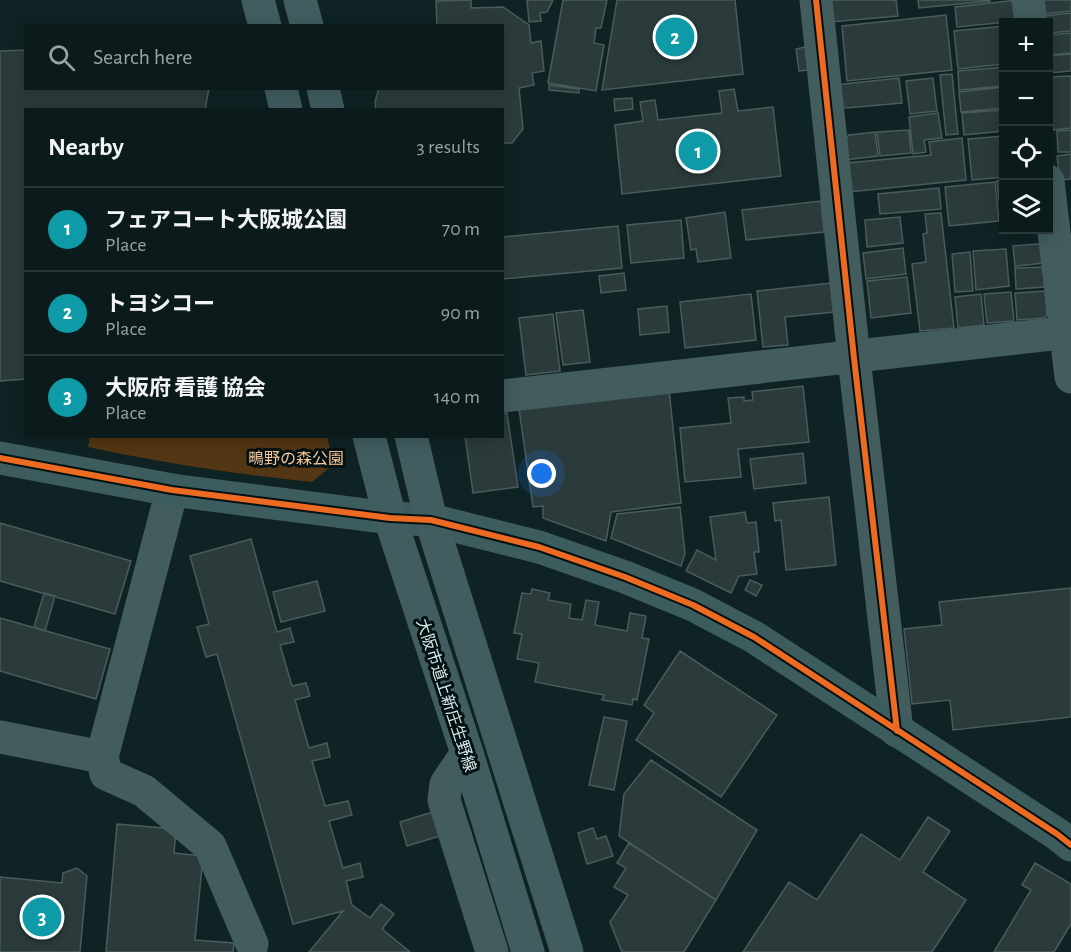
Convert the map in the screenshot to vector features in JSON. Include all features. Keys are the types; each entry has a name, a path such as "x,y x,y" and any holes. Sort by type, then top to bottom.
{"main road":[{"path":"258,0 264,24"},
{"path":"300,0 306,24"},
{"path":"281,90 286,108"},
{"path":"323,90 328,108"},
{"name":"大阪市道上新庄生野線","path":"370,438 390,518 528,952"},
{"path":"411,438 431,520 567,952"}],"street":[{"path":"816,0 897,731"},
{"path":"1028,0 1030,18"},
{"path":"1053,219 1068,332 1071,377"},
{"path":"504,396 1068,332"},
{"path":"0,458 172,490 390,518 431,520 539,547 625,577 693,605 754,637 1071,845"},
{"path":"172,490 102,757 106,774 144,791 210,846 252,944"},
{"path":"0,737 102,757"},
{"path":"466,753 446,783 444,800 492,952"}],"green space":[{"name":"鴫野の森公園","path":"90,438 327,438 334,464 312,482 228,472 88,447"}],"building":[{"path":"471,0 471,8 503,7 529,25 531,43 541,41 544,71 532,73 534,85 519,88 523,129 512,143 504,143 504,108 376,108 378,90 504,90 504,24 437,24 436,1"},
{"path":"527,0 553,0 547,12 540,13 541,21 529,22"},
{"path":"563,0 607,0 601,28 596,28 594,43 604,45 596,91 548,83"},
{"path":"617,0 735,0 743,74 602,90"},
{"path":"829,0 896,0 898,16 831,22"},
{"path":"918,0 990,0 990,1 919,8"},
{"path":"1017,0 1019,18 999,18 999,23 957,27 955,7"},
{"path":"1040,0 1071,0 1071,11 1042,14"},
{"path":"1071,13 1071,31 1053,33 1053,18 1042,18 1042,16"},
{"path":"946,15 952,70 847,81 842,26"},
{"path":"999,26 999,65 958,69 954,31"},
{"path":"1071,33 1071,53 1053,55 1053,35"},
{"path":"805,47 808,70 799,71 796,49"},
{"path":"24,50 24,90 209,90 205,108 24,108 24,379 0,381 0,51"},
{"path":"1071,54 1071,71 1053,73 1053,56"},
{"path":"999,67 999,86 959,90 958,71"},
{"path":"952,74 958,134 946,135 940,75"},
{"path":"1071,76 1071,128 1053,130 1053,77"},
{"path":"899,78 902,103 846,108 837,102 835,85"},
{"path":"933,78 937,111 910,114 906,81"},
{"path":"549,85 579,89 579,93 549,90"},
{"path":"999,88 999,108 961,112 959,92"},
{"path":"734,89 738,111 773,107 781,176 622,194 615,125 643,121 640,102 655,100 658,120 722,113 719,91"},
{"path":"632,98 633,109 615,111 614,99"},
{"path":"999,110 999,132 964,135 962,113"},
{"path":"938,113 942,138 924,140 926,152 913,154 909,117"},
{"path":"909,130 911,153 880,156 877,132"},
{"path":"1071,130 1071,152 1058,152 1057,131"},
{"path":"875,132 878,156 844,160 842,143 849,135"},
{"path":"999,136 999,177 972,180 968,139"},
{"path":"962,138 966,180 849,192 847,163 931,155 929,142"},
{"path":"1071,154 1071,179 1060,180 1057,156"},
{"path":"995,182 999,221 949,226 945,187"},
{"path":"939,188 941,209 880,214 878,194"},
{"path":"821,201 824,232 746,240 742,210"},
{"path":"725,212 731,258 698,262 696,249 691,250 686,218"},
{"path":"941,213 954,328 920,331 912,264 926,262 923,234 927,233 925,214"},
{"path":"900,217 903,243 867,247 865,220"},
{"path":"681,220 684,258 631,263 627,225"},
{"path":"618,226 622,268 504,279 504,237"},
{"path":"1038,244 1043,246 1044,263 1015,266 1013,246"},
{"path":"903,248 906,274 866,279 863,253"},
{"path":"1006,249 1009,286 976,290 973,251"},
{"path":"970,252 973,291 955,292 952,254"},
{"path":"1044,267 1044,287 1016,289 1015,268"},
{"path":"624,273 626,290 601,293 599,276"},
{"path":"907,277 911,313 871,318 867,281"},
{"path":"831,283 834,312 785,317 788,345 763,347 757,291"},
{"path":"1045,291 1047,315 1044,318 1017,320 1015,293"},
{"path":"1011,292 1014,321 987,323 984,294"},
{"path":"751,294 756,340 685,348 680,302"},
{"path":"981,294 984,325 958,328 955,297"},
{"path":"667,306 669,332 640,335 638,309"},
{"path":"583,310 590,362 563,365 556,313"},
{"path":"553,314 560,371 526,375 519,318"},
{"path":"803,386 809,442 738,449 741,477 685,482 680,428 731,423 728,398 744,397 744,401 753,400 752,392"},
{"path":"669,390 681,503 611,512 606,541 543,518 543,506 533,507 519,409"},
{"path":"507,413 518,487 473,493 465,438 504,438 504,414"},
{"path":"803,453 806,483 754,489 750,459"},
{"path":"829,497 836,565 786,570 781,520 775,521 773,503"},
{"path":"680,507 685,554 681,566 611,538 617,514"},
{"path":"745,512 747,523 756,522 759,552 754,552 757,574 739,576 731,593 686,571 697,550 716,560 710,517"},
{"path":"0,523 131,561 115,614 0,581"},
{"path":"251,539 277,632 290,628 294,642 280,645 292,686 306,683 310,696 295,700 309,748 327,743 330,757 312,761 325,806 348,801 352,815 329,821 343,868 360,863 363,877 346,881 352,905 370,918 381,904 394,914 382,929 410,952 309,952 343,911 293,924 217,654 206,657 197,627 209,624 190,556"},
{"path":"750,580 762,585 756,596 745,590"},
{"path":"317,581 325,611 281,622 273,592"},
{"path":"1071,588 1071,717 953,730 950,700 912,704 904,629 942,625 939,602"},
{"path":"532,589 550,593 548,600 571,604 569,618 582,620 586,600 599,602 595,625 627,631 630,613 646,616 642,638 649,639 637,700 633,699 632,705 602,700 604,695 535,682 539,663 517,659 522,634 514,633 522,593 531,594"},
{"path":"44,593 55,596 45,631 34,627"},
{"path":"0,618 110,649 96,699 0,671"},
{"path":"680,651 777,715 721,797 636,740 654,713 644,705"},
{"path":"604,717 627,721 614,790 589,785"},
{"path":"651,760 757,830 716,900 619,836 624,794"},
{"path":"436,811 443,835 407,846 400,822"},
{"path":"928,817 950,831 923,872 966,900 932,952 743,952 789,882 817,900 861,834 900,860"},
{"path":"117,824 176,829 174,853 203,856 195,940 234,943 233,952 106,952"},
{"path":"593,828 597,839 606,836 613,856 587,864 578,833"},
{"path":"629,843 716,900 684,952 622,952 610,922 628,895 614,887 626,868 617,863"},
{"path":"1035,863 1071,884 1071,924 1054,952 994,952 1031,890 1022,885"},
{"path":"77,868 87,876 80,952 0,952 0,877 62,883 63,873"}],"cycle path":[{"path":"816,0 897,731"},
{"path":"0,458 172,490 390,518 431,520 539,547 625,577 693,605 754,637 1071,845"}],"place":[{"name":"トヨシコー","path":"675,37"},
{"name":"フェアコート大阪城公園","path":"698,151"},
{"name":"大阪府 看護 協会","path":"42,917"}]}
